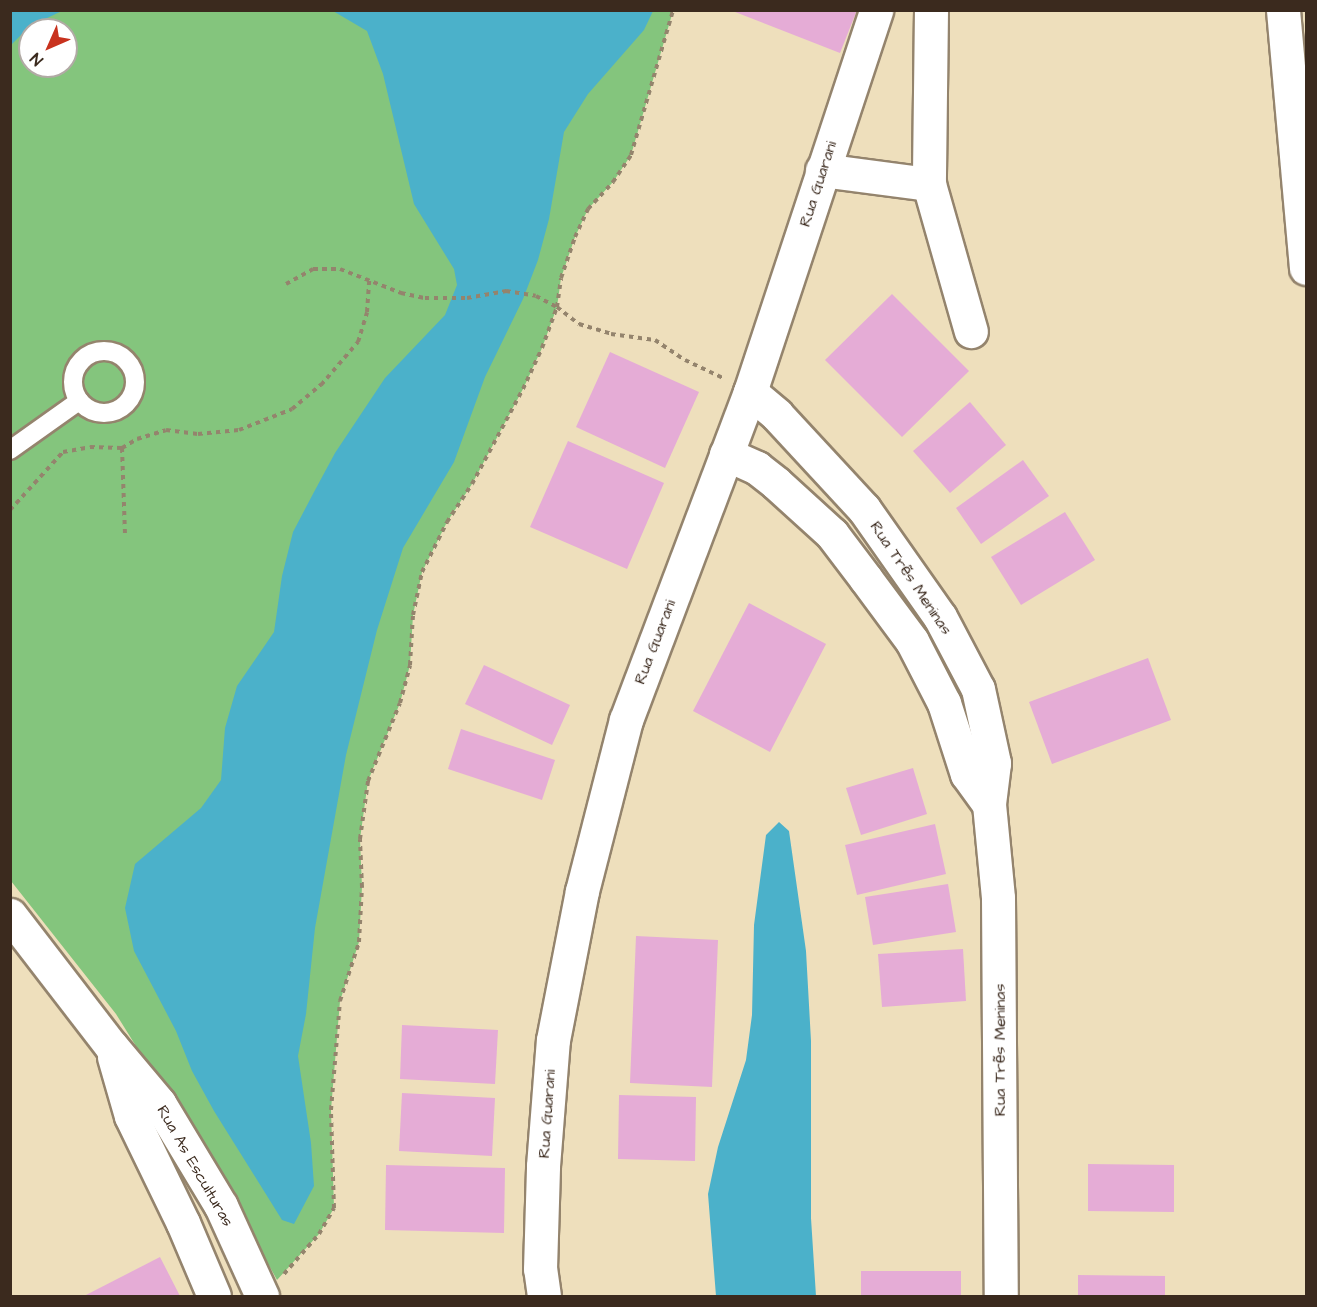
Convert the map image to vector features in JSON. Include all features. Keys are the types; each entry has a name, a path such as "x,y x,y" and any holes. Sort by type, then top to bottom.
{"street":[{"name":"Rua Guarani","path":"544,1296 540,1269 543,1166 553,1040 582,891 626,720 750,392 876,10"},
{"path":"931,10 929,184 971,331"},
{"path":"1283,10 1306,268"},
{"path":"822,170 929,184"},
{"name":"Rua Trẽs Meninas","path":"750,392 777,415 864,509 940,617 978,689 994,763 989,804 998,898 1001,1296"},
{"name":"Rua Trẽs Meninas","path":"726,454 757,468 777,483 832,534 866,579 912,641 944,703 967,774 989,804"},
{"name":"Rua As Esculturas","path":"10,915 111,1046 159,1103 270,1288"},
{"name":"Rua As Esculturas","path":"111,1046 131,1116 183,1223 214,1296"}],"lane":[{"path":"10,450 80,401"}],"path":[{"path":"270,1288 319,1234 334,1208 331,1110 340,1001 359,942 362,887 360,839 368,781 400,703 408,675 413,615 422,572 447,522 472,484 523,389 557,307 561,278 575,237 588,209 613,182 631,155 673,10"},
{"path":"286,284 313,269 340,269 401,293 425,298 467,298 506,291 536,296 557,307 579,324 611,334 655,340 685,360 750,392"},
{"path":"10,510 63,452 90,447 122,448 137,439 166,430 198,434 238,430 292,409 321,385 358,342 367,312 369,280"},
{"path":"122,448 125,534"}],"green space":[{"path":"10,11 673,11 631,155 613,182 588,209 575,237 561,278 557,307 542,348 523,389 472,484 447,522 422,572 413,615 410,665 400,703 368,781 360,839 362,887 359,942 340,1001 331,1110 334,1208 319,1234 277,1280 243,1218 116,1014 11,881"}],"water":[{"path":"11,10 62,10 47,18 18,18 18,38 11,45"},
{"path":"333,11 653,11 644,30 588,94 564,132 549,219 538,260 523,299 485,377 454,462 403,548 377,630 346,755 315,928 306,1014 298,1056 311,1143 314,1186 294,1224 282,1220 214,1111 192,1071 176,1031 134,951 125,908 135,864 201,808 221,780 225,728 237,686 274,632 282,576 293,532 314,492 335,453 385,378 445,315 457,285 454,269 414,204 383,74 367,31"},
{"path":"779,822 789,831 806,951 811,1041 811,1218 816,1296 716,1296 708,1194 718,1147 746,1060 752,1015 754,925 766,835"}],"building":[{"path":"730,10 857,10 840,53"},
{"path":"892,294 969,371 902,437 825,360"},
{"path":"610,352 699,392 665,468 576,427"},
{"path":"970,402 1006,445 950,493 913,451"},
{"path":"568,441 664,483 627,569 530,527"},
{"path":"1023,460 1049,496 981,544 956,508"},
{"path":"1065,512 1095,560 1021,605 991,557"},
{"path":"749,603 826,644 770,752 693,711"},
{"path":"1148,658 1171,720 1052,764 1029,702"},
{"path":"484,665 570,705 552,745 465,704"},
{"path":"461,729 555,760 542,800 448,769"},
{"path":"913,768 927,814 861,835 846,788"},
{"path":"935,824 946,874 857,895 845,845"},
{"path":"948,884 956,932 873,945 865,897"},
{"path":"636,936 718,940 712,1087 630,1083"},
{"path":"963,949 966,1001 882,1007 878,954"},
{"path":"402,1025 498,1030 495,1084 400,1079"},
{"path":"402,1093 495,1098 492,1156 399,1151"},
{"path":"619,1095 696,1097 695,1161 618,1159"},
{"path":"1088,1164 1174,1165 1174,1212 1088,1211"},
{"path":"386,1165 505,1168 504,1233 385,1230"},
{"path":"160,1257 180,1296 84,1296"},
{"path":"861,1271 961,1271 961,1296 861,1296"},
{"path":"1078,1275 1165,1276 1165,1296 1078,1296"}]}
